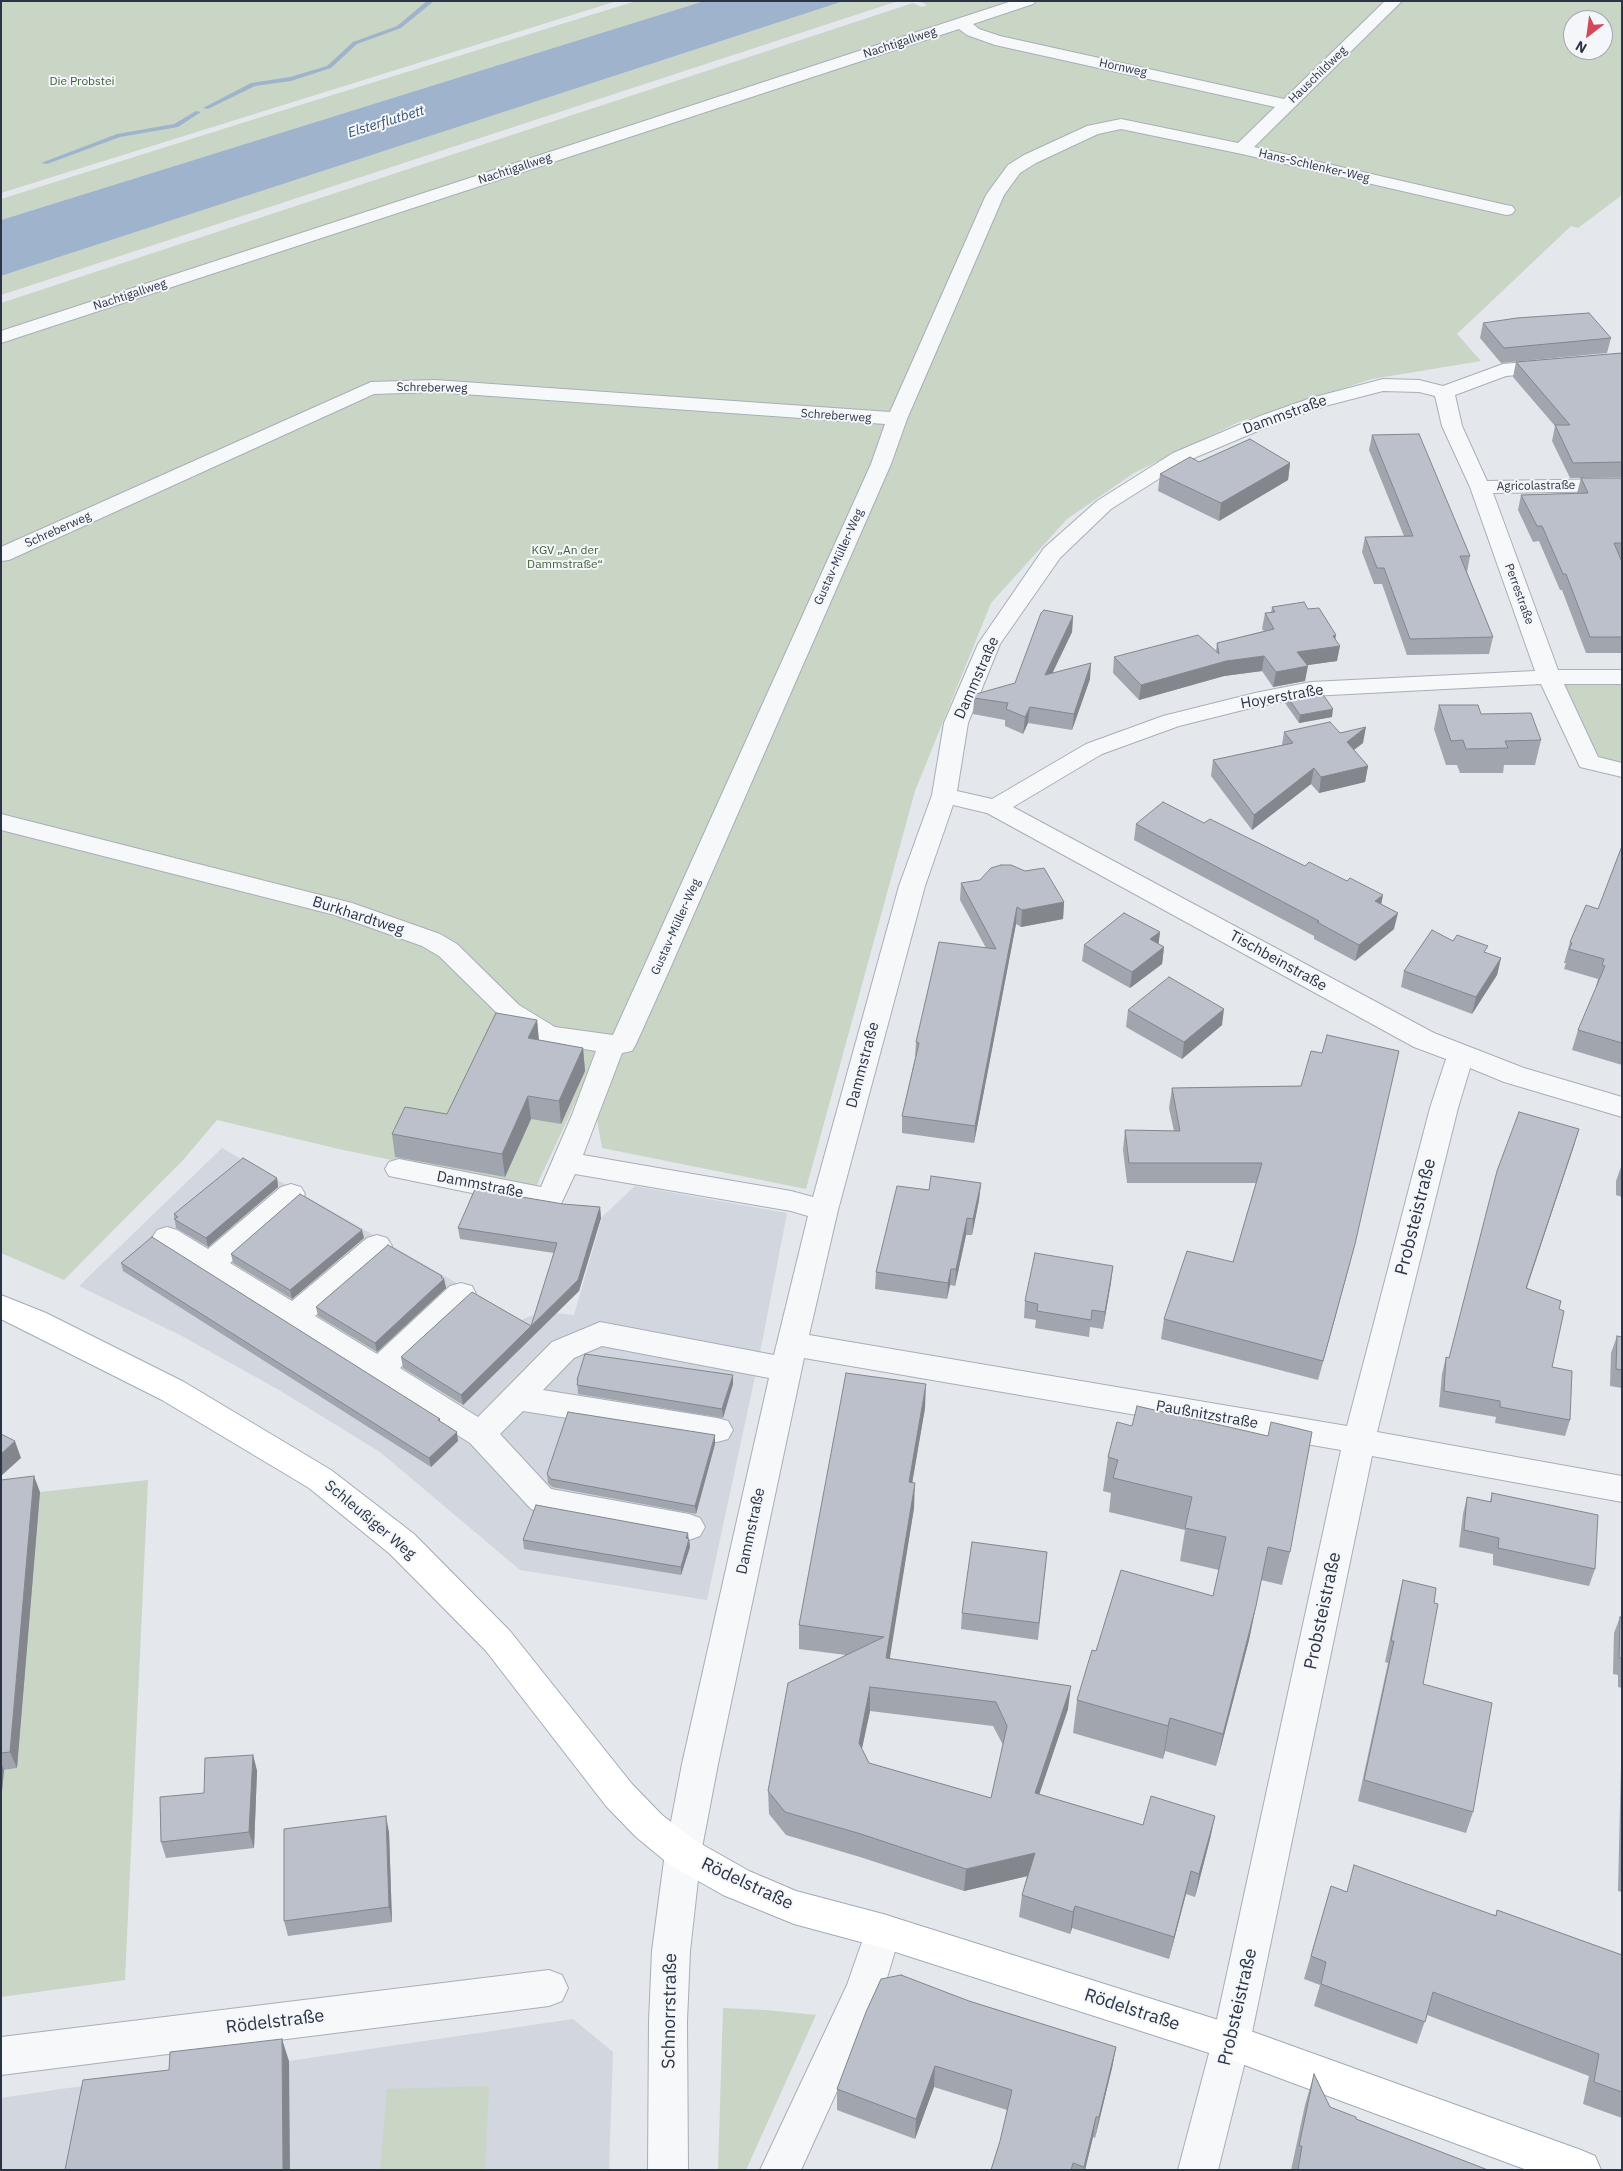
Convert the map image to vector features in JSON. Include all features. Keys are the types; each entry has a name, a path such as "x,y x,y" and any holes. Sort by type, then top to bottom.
{"main road":[{"name":"Schleußiger Weg","path":"1,1306 35,1320 174,1391 320,1479 402,1544 498,1641 619,1795 649,1826 683,1853"},
{"name":"Rödelstraße","path":"683,1853 736,1883 794,1906 883,1931 1231,2042 1581,2170"}],"street":[{"name":"Nachtigallweg","path":"1,337 1028,1"},
{"name":"Hauschildweg","path":"1242,149 1394,1"},
{"name":"Hornweg","path":"962,23 973,32 995,40 1288,105"},
{"name":"Hans-Schlenker-Weg","path":"1121,124 1242,149 1506,210"},
{"name":"Gustav-Müller-Weg","path":"612,1044 622,1044 655,974 881,464 897,420 995,194 1014,169 1030,159 1092,130 1121,124"},
{"path":"1444,392 1503,370 1622,360"},
{"name":"Dammstraße","path":"683,1853 700,1764 789,1357 824,1210 912,886 944,795 956,723 989,644 1052,553 1104,505 1180,457 1267,420 1318,402 1383,385 1419,386 1444,392"},
{"name":"Schreberweg","path":"1,555 371,388 435,386 897,420"},
{"name":"Perrestraße","path":"1444,392 1452,426 1480,487 1549,678 1588,762 1622,770"},
{"name":"Agricolastraße","path":"1480,487 1622,485"},
{"name":"Hoyerstraße","path":"994,807 1094,749 1171,721 1255,700 1311,689 1549,678 1622,677"},
{"name":"Tischbeinstraße","path":"944,795 994,807 1424,1040 1460,1056 1514,1075 1622,1107"},
{"name":"Burkhardtweg","path":"1,822 343,908 376,919 431,940 448,950 510,1011 548,1035 612,1044"},
{"name":"Dammstraße","path":"399,1169 550,1199 586,1116 612,1044"},
{"name":"Probsteistraße","path":"1198,2170 1231,2042 1359,1441 1444,1108 1460,1056"},
{"path":"566,1162 791,1201 824,1210"},
{"path":"209,1265 292,1194"},
{"path":"167,1238 481,1434 542,1500 689,1527"},
{"path":"292,1317 377,1246"},
{"path":"379,1370 461,1294"},
{"name":"Paußnitzstraße","path":"481,1434 564,1350 600,1334 789,1357 1359,1441 1622,1490"},
{"path":"517,1398 718,1430"},
{"name":"Schnorrstraße","path":"668,2170 668,2021 671,1951 683,1853"},
{"path":"780,2170 866,1988 883,1931"},
{"name":"Rödelstraße","path":"1,2056 549,1988"}],"shaded area":[{"path":"222,1148 521,1320 541,1312 574,1315 602,1217 635,1186 787,1213 759,1358 707,1600 520,1570 380,1452 279,1390 180,1335 79,1286"},
{"path":"573,2019 613,2052 609,2170 1,2170 1,2098 289,2061"}],"green space":[{"name":"Die Probstei","path":"1,1 617,1 1,193"},
{"path":"636,1 704,1 1,220 1,199"},
{"path":"844,1 898,1 1,295 1,276"},
{"name":"KGV „An der Dammstraße“","path":"919,1 1622,1 1622,195 1578,228 1571,226 1457,334 1481,361 1372,379 1239,422 1134,473 1067,519 991,603 915,791 806,1189 602,1148 589,1073 535,1189 343,1150 217,1120 184,1159 64,1280 1,1253 1,303 913,3 922,7 927,5"},
{"path":"1622,677 1622,770 1588,762 1549,678"},
{"path":"148,1480 125,1980 1,1997 1,1803 4,1770 17,1768 40,1492"},
{"path":"723,2008 816,2015 746,2170 718,2170"},
{"path":"489,2086 485,2170 380,2170 387,2089"}],"water":[{"name":"Elsterflutbett","path":"704,1 844,1 1,276 1,220"}],"building":[{"path":"1589,313 1611,338 1504,348 1483,323 1517,318"},
{"path":"1622,353 1622,462 1573,463 1555,425 1570,425 1516,362"},
{"path":"1419,434 1470,556 1460,556 1493,637 1410,639 1384,568 1377,568 1365,537 1413,536 1372,435"},
{"path":"1250,439 1290,463 1221,503 1160,474 1190,457 1199,462"},
{"path":"1581,478 1622,478 1622,543 1614,543 1622,562 1622,637 1590,637 1566,574 1563,574 1542,526 1537,526 1521,495 1588,493"},
{"path":"1304,602 1308,609 1319,608 1336,635 1333,636 1340,646 1297,652 1308,666 1276,672 1264,656 1226,661 1141,685 1114,657 1198,635 1219,654 1217,643 1274,629 1265,613 1275,612 1272,607"},
{"path":"1044,610 1073,616 1045,675 1091,663 1074,714 1030,707 1025,717 1006,709 1008,703 974,698 976,694 1015,683 1041,613"},
{"path":"1319,689 1333,709 1300,715 1286,695"},
{"path":"1439,705 1478,705 1481,714 1531,713 1541,740 1505,741 1508,748 1466,749 1463,740 1451,741"},
{"path":"1330,722 1340,733 1366,727 1347,742 1368,766 1321,777 1314,768 1254,815 1213,760 1293,743 1284,732"},
{"path":"1163,802 1204,823 1210,819 1305,866 1309,862 1347,881 1350,878 1383,895 1375,901 1398,913 1359,945 1317,922 1319,921 1136,824"},
{"path":"1622,846 1622,1043 1578,1030 1605,966 1602,965 1604,959 1569,949 1572,943 1570,942 1586,905 1598,909"},
{"path":"1011,865 1025,871 1044,868 1064,902 1022,910 1017,907 975,1126 902,1116 919,1043 916,1042 939,942 996,949 961,883 980,880 991,868"},
{"path":"1124,913 1160,932 1150,939 1164,947 1132,972 1084,945"},
{"path":"1432,930 1453,941 1457,935 1488,946 1484,952 1501,958 1476,997 1404,971"},
{"path":"1169,977 1224,1009 1184,1042 1128,1010"},
{"path":"496,1013 537,1020 528,1038 583,1048 559,1101 528,1096 502,1154 392,1134 405,1107 447,1114"},
{"path":"1327,1035 1399,1051 1355,1244 1323,1361 1164,1319 1187,1251 1233,1262 1262,1163 1129,1163 1125,1130 1180,1131 1172,1088 1301,1086 1311,1051 1322,1053"},
{"path":"1519,1112 1579,1129 1526,1288 1561,1301 1559,1309 1564,1311 1552,1367 1572,1371 1570,1420 1500,1407 1500,1401 1444,1391 1446,1357 1449,1358 1497,1171"},
{"path":"243,1158 277,1178 206,1238 174,1219 178,1217 174,1214"},
{"path":"931,1176 981,1183 973,1219 967,1218 956,1269 951,1269 948,1283 876,1272 897,1186 929,1190"},
{"path":"475,1189 563,1204 600,1207 578,1280 461,1395 401,1357 472,1292 531,1326 557,1243 458,1228"},
{"path":"300,1194 362,1230 290,1290 231,1254"},
{"path":"152,1237 440,1419 438,1420 457,1432 429,1458 121,1263"},
{"path":"388,1245 442,1276 444,1279 375,1343 316,1307"},
{"path":"1035,1253 1113,1266 1105,1312 1092,1310 1091,1320 1037,1311 1038,1304 1025,1301"},
{"path":"1617,1336 1622,1337 1622,1370 1616,1369"},
{"path":"585,1354 733,1375 722,1409 577,1385"},
{"path":"846,1373 926,1384 909,1482 915,1483 886,1658 1071,1686 1035,1793 1143,1825 1151,1796 1215,1816 1199,1874 1191,1871 1174,1937 1075,1906 1073,1912 1022,1895 1035,1853 966,1869 861,1834 785,1812 768,1791 788,1683 884,1637 799,1625","holes":["870,1687 996,1702 1007,1726 991,1798 869,1763 859,1743"]},
{"path":"1137,1406 1268,1436 1271,1422 1312,1432 1290,1552 1268,1547 1256,1606 1223,1734 1170,1718 1168,1726 1077,1700 1092,1650 1096,1651 1121,1570 1213,1596 1226,1537 1185,1528 1192,1497 1113,1478 1118,1460 1108,1457 1117,1422 1132,1426"},
{"path":"568,1412 715,1435 695,1506 551,1479 547,1474"},
{"path":"1,1434 15,1441 1,1454"},
{"path":"34,1476 10,1752 1,1753 1,1480"},
{"path":"1492,1493 1598,1515 1595,1569 1498,1548 1499,1538 1464,1530 1467,1497 1491,1502"},
{"path":"536,1505 688,1533 686,1538 689,1539 681,1567 523,1540"},
{"path":"972,1542 1047,1552 1039,1623 962,1613"},
{"path":"1403,1580 1436,1588 1434,1603 1438,1604 1423,1684 1492,1703 1473,1812 1364,1780 1394,1641 1391,1641"},
{"path":"1620,1617 1622,1617 1622,1658 1619,1658"},
{"path":"253,1755 249,1832 161,1842 160,1797 204,1793 205,1758"},
{"path":"386,1816 389,1907 284,1921 284,1829"},
{"path":"1354,1865 1496,1916 1497,1910 1622,1955 1622,2092 1594,2082 1599,2054 1433,1992 1425,2022 1321,1984 1326,1962 1311,1956 1331,1886 1347,1892"},
{"path":"901,1975 969,2001 1116,2047 1099,2117 1096,2117 1084,2167 1073,2163 1071,2170 991,2170 1012,2090 935,2066 916,2119 837,2089 866,2012 881,1979"},
{"path":"282,2039 283,2170 65,2170 83,2080 169,2070 170,2052"},
{"path":"1314,2074 1330,2107 1356,2117 1356,2119 1488,2170 1298,2170 1302,2146 1299,2146"}],"waterway":[{"path":"206,108 253,84 291,79 329,67 355,43 399,27 431,1"},
{"path":"45,163 119,135 176,126 198,112"}]}
